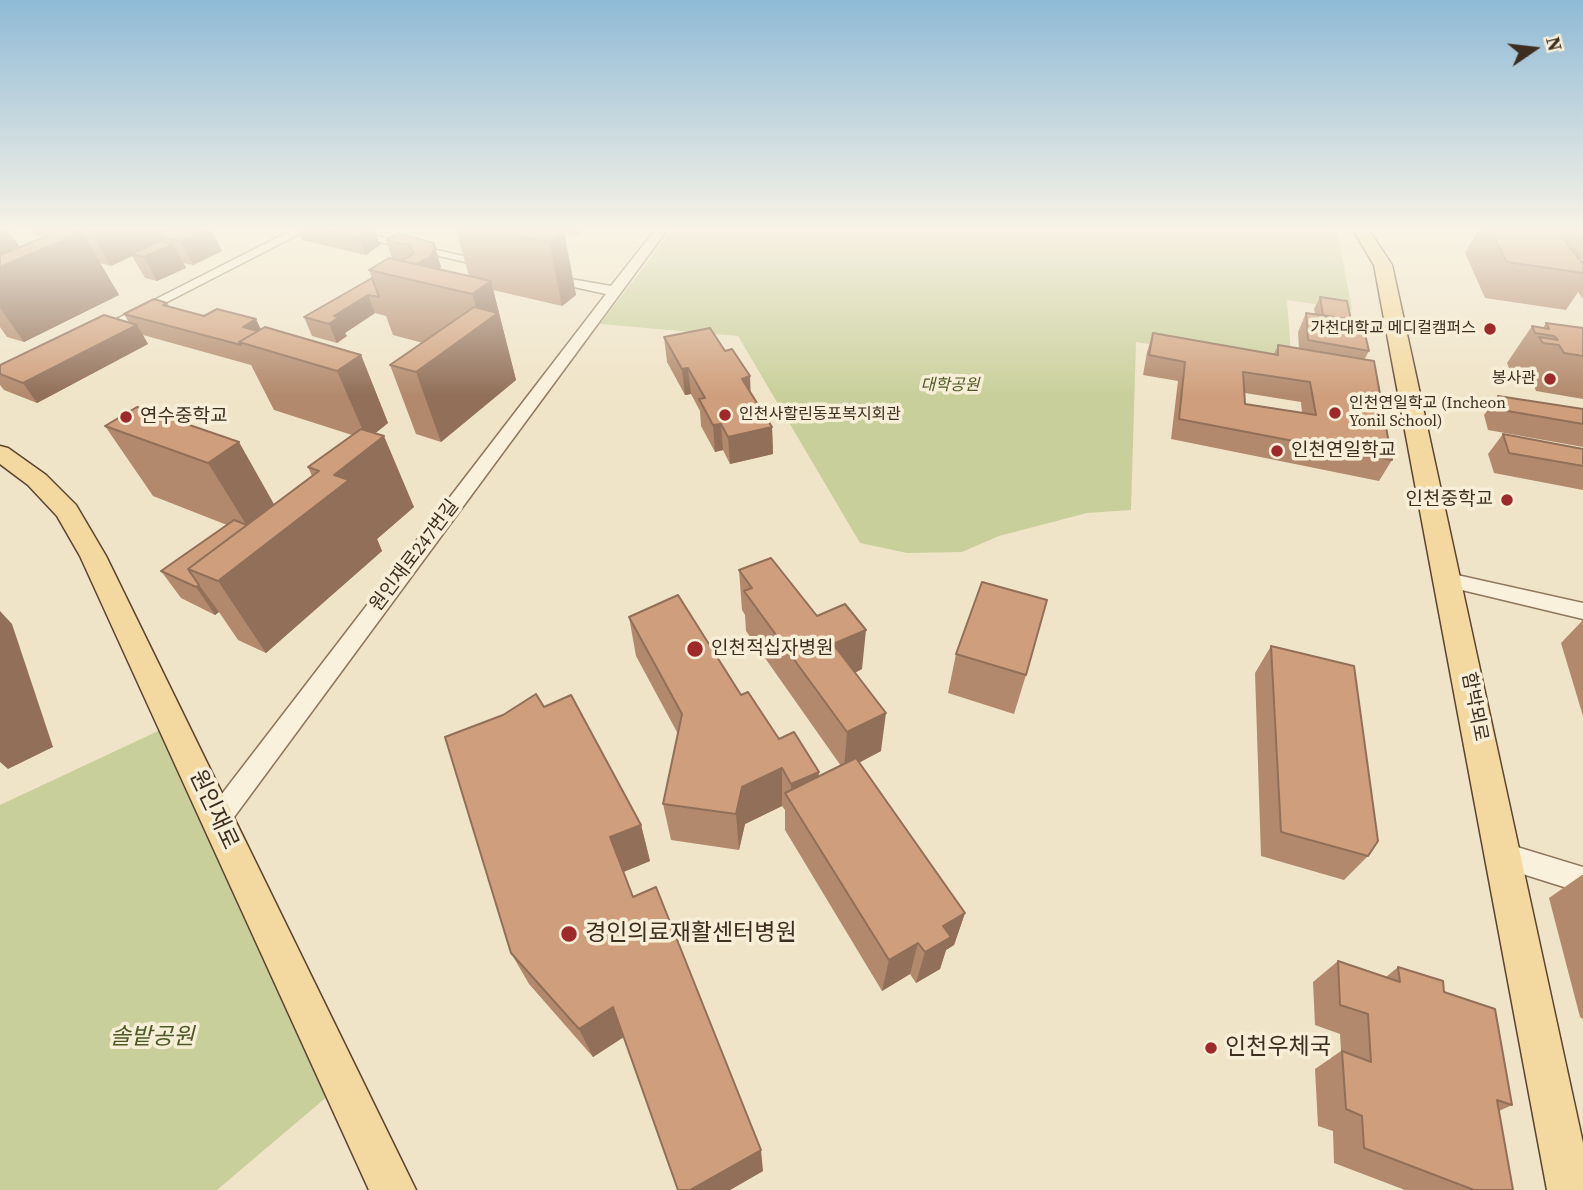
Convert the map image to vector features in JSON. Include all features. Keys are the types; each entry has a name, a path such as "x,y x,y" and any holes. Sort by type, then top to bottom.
{"main road":[{"name":"함박뫼로","path":"1387,286 1570,1190"},
{"name":"원인재로","path":"0,453 37,480 67,510 93,556 393,1190"}],"street":[{"path":"84,339 190,286"},
{"path":"587,286 613,291"},
{"name":"원인재로247번길","path":"217,820 617,286"},
{"path":"1448,580 1583,611"},
{"path":"1504,856 1583,880"}],"green space":[{"name":"대학공원","path":"629,286 1347,286 1352,310 1287,300 1292,366 1136,342 1131,510 1087,513 999,536 962,552 907,553 860,543 738,336 600,324"},
{"name":"솔밭공원","path":"173,724 342,1084 217,1190 0,1190 0,805"}],"building":[{"path":"359,286 375,286 379,297 368,295 334,316 339,317 329,324 304,317"},
{"path":"436,286 484,286 472,294"},
{"path":"1320,297 1347,301 1351,320 1323,315"},
{"path":"154,299 167,303 163,305 204,316 217,309 256,319 243,327 258,331 239,342 241,345 124,314"},
{"path":"474,307 498,313 416,372 390,365"},
{"path":"1306,313 1362,321 1369,351 1308,340"},
{"path":"104,315 137,325 23,383 0,374 0,365"},
{"path":"1546,323 1583,328 1583,356 1564,353 1559,345 1543,343 1539,337 1558,340 1554,336 1535,333 1532,326 1549,329"},
{"path":"265,327 361,355 337,371 239,342"},
{"path":"710,328 725,351 732,349 750,376 742,379 772,427 728,437 721,424 713,425 699,399 705,398 688,368 682,369 664,337"},
{"path":"1153,333 1278,355 1278,345 1374,361 1392,460 1179,419 1185,362 1149,355","holes":["1243,372 1310,382 1316,415 1245,404"]},
{"path":"1498,396 1583,409 1583,424 1502,410"},
{"path":"137,407 239,442 208,463 105,426"},
{"path":"361,429 384,436 334,475 349,480 218,581 188,569 319,471 308,467"},
{"path":"1503,434 1583,449 1583,466 1509,453"},
{"path":"234,520 247,525 188,569 199,585 196,587 161,571"},
{"path":"771,558 817,616 845,604 866,630 833,644 886,713 847,732 744,591 752,588 739,570"},
{"path":"982,582 1047,600 1026,675 956,654"},
{"path":"678,595 741,695 748,692 779,739 794,732 819,772 791,784 782,768 742,787 736,814 663,804 682,714 629,617"},
{"path":"1271,646 1354,666 1378,841 1368,856 1281,832"},
{"path":"536,694 544,707 571,695 641,825 610,837 633,897 656,887 761,1150 690,1190 678,1190 613,1007 579,1029 511,953 445,737 503,715"},
{"path":"856,758 965,913 943,926 951,937 925,952 918,943 889,960 785,793"},
{"path":"1338,961 1400,982 1398,967 1443,981 1444,992 1495,1009 1512,1105 1497,1100 1513,1190 1474,1190 1364,1148 1362,1116 1346,1109 1342,1051 1371,1062 1368,1014 1340,1005"}],"place":[{"name":"가천대학교 메디컬캠퍼스","path":"1490,329"},
{"name":"봉사관","path":"1550,379"},
{"name":"인천연일학교 (Incheon Yonil School)","path":"1335,413"},
{"name":"인천사할린동포복지회관","path":"725,415"},
{"name":"연수중학교","path":"126,417"},
{"name":"인천연일학교","path":"1277,451"},
{"name":"인천중학교","path":"1507,500"},
{"name":"인천적십자병원","path":"695,649"},
{"name":"경인의료재활센터병원","path":"569,934"},
{"name":"인천우체국","path":"1211,1048"}]}
